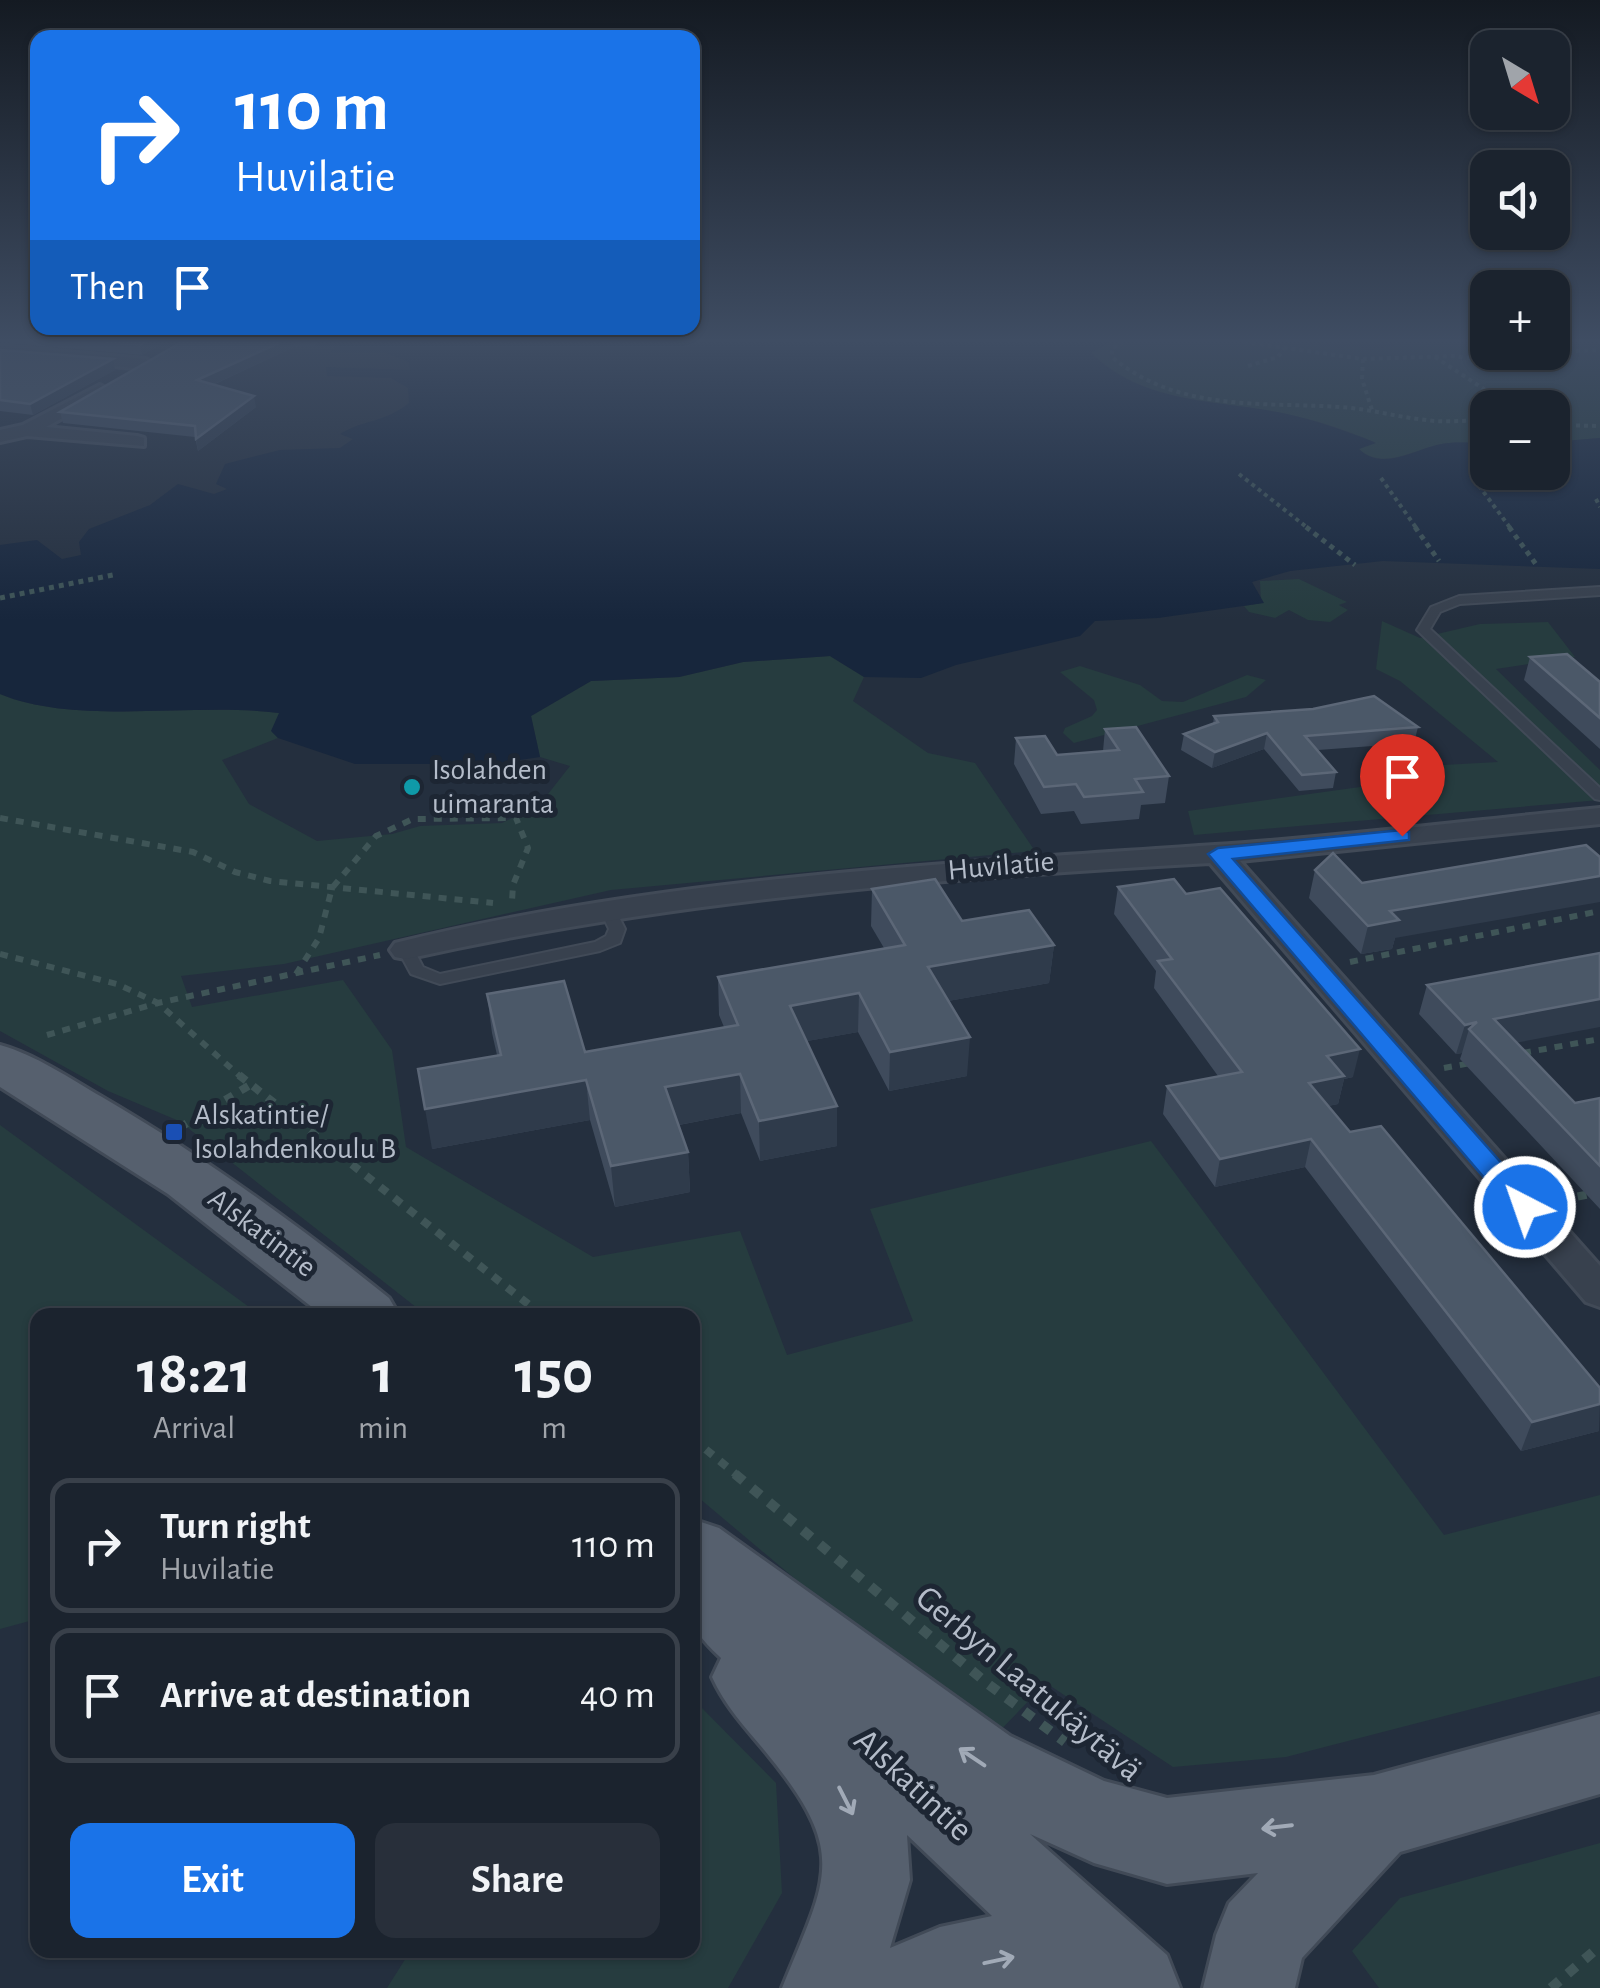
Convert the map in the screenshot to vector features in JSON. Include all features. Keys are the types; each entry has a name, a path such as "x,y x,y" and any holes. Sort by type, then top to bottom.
{"main road":[{"name":"Alskatintie","path":"23,1049 144,1148 240,1213 357,1308"},
{"path":"700,1558 980,1764 1094,1821 1166,1841 1374,1817 1600,1754"},
{"name":"Alskatintie","path":"700,1588 1134,1988"},
{"path":"700,1629 752,1676 808,1739 847,1799 868,1850 854,1929 828,1988"},
{"path":"1248,1988 1261,1935 1374,1817"},
{"path":"906,1988 940,1973 1020,1956 1101,1988"}],"street":[{"path":"64,435 137,442"},
{"name":"Huvilatie","path":"406,950 608,910 981,867 1218,854 1600,816"},
{"path":"1218,854 1600,1292"}],"lane":[{"path":"1600,591 1459,600 1428,615 1423,630 1600,796"}],"path":[{"path":"1238,474 1355,565"},
{"path":"1381,478 1439,561"},
{"path":"1482,490 1538,567"},
{"path":"1596,499 1600,508"},
{"path":"0,598 113,575"},
{"path":"0,818 176,848 213,858 239,874 332,888 476,900 511,907 513,886 528,848 516,818 413,819 376,836 332,888 319,938 296,974"},
{"path":"1314,968 1600,912"},
{"path":"23,1049 158,1003 406,950"},
{"path":"0,954 117,984 158,1003 250,1085 533,1308"},
{"path":"1508,1056 1600,1039"},
{"path":"1409,1075 1490,1060"},
{"path":"174,1132 250,1085"},
{"name":"Gerbyn Laatukäytävä","path":"700,1445 1070,1748"},
{"path":"1551,1988 1600,1946"}],"green space":[{"path":"1355,435 1470,435 1470,443 1443,444 1387,459 1359,449 1374,442"},
{"path":"1570,435 1600,435 1600,438 1570,441"},
{"path":"1299,579 1347,602 1339,605 1348,610 1330,622 1308,620 1289,610 1275,618 1249,612 1244,606 1261,603 1260,581"},
{"path":"1382,621 1420,638 1480,624 1548,622 1575,657 1496,669 1600,770 1600,800 1194,835 1188,811 1396,782 1425,766 1498,762 1400,681 1376,669"},
{"path":"830,656 864,677 853,701 928,753 975,763 1035,851 611,890 284,964 181,976 192,1007 343,980 392,1050 406,1147 593,1257 740,1231 787,1355 913,1321 870,1209 1151,1141 1444,1535 1600,1495 1600,1676 1286,1757 1173,1767 1046,1683 989,1742 700,1499 700,1308 417,1308 179,1121 108,1091 0,1031 0,694 64,709 280,713 272,731 278,738 222,760 249,804 317,841 392,834 420,826 502,823 541,803 570,766 540,757 531,716 591,681 679,677 743,662"},
{"path":"1080,666 1140,685 1162,701 1183,702 1247,675 1266,680 1246,697 1074,743 1063,733 1065,728 1097,710 1094,700 1060,672"},
{"path":"0,1125 250,1308 30,1308 30,1621 0,1629"},
{"path":"700,1706 776,1783 782,1893 728,1988 387,1988 406,1958 700,1958"},
{"path":"1600,1843 1600,1988 1379,1988 1352,1951 1400,1898"}],"water":[{"path":"342,435 1353,435 1376,443 1359,449 1367,455 1387,459 1443,444 1470,443 1470,490 1570,490 1570,441 1600,438 1600,569 1383,561 1290,571 1252,582 1264,603 1158,618 1095,621 1080,636 956,665 921,678 864,677 830,656 743,662 679,677 591,681 531,716 540,757 493,764 355,764 278,738 271,731 279,713 64,709 0,694 0,545 37,540 62,559 81,555 79,542 89,529 150,505 178,484 214,494 227,489 216,484 225,464 280,450 340,448 353,439"}],"building":[{"path":"1567,654 1600,682 1600,718 1530,657"},
{"path":"1374,696 1418,727 1305,736 1336,772 1302,775 1267,733 1215,752 1184,734 1218,722 1214,716 1313,709"},
{"path":"1136,727 1169,776 1135,779 1143,792 1084,797 1076,784 1044,787 1016,738 1045,736 1057,755 1119,750 1105,729"},
{"path":"1586,845 1600,857 1600,876 1390,911 1399,920 1368,926 1315,870 1333,853 1362,883"},
{"path":"935,879 962,921 1029,910 1054,945 928,967 970,1037 890,1052 859,993 790,1006 837,1106 759,1121 740,1074 665,1087 688,1152 611,1166 586,1080 425,1109 418,1069 501,1055 487,994 564,981 585,1052 738,1025 718,977 905,945 872,889"},
{"path":"1174,879 1186,894 1220,888 1360,1049 1327,1056 1344,1076 1309,1083 1350,1132 1381,1126 1600,1388 1600,1404 1532,1422 1311,1139 1220,1159 1167,1086 1242,1072 1158,961 1172,959 1118,887"},
{"path":"1600,953 1600,999 1494,1019 1575,1103 1600,1098 1600,1166 1469,1029 1477,1022 1465,1025 1427,985"}],"place":[{"name":"Isolahden uimaranta","path":"412,787"},
{"name":"Alskatintie/ Isolahdenkoulu B","path":"174,1132"}],"route":[{"path":"1402,836 1218,854 1525,1207"}]}
